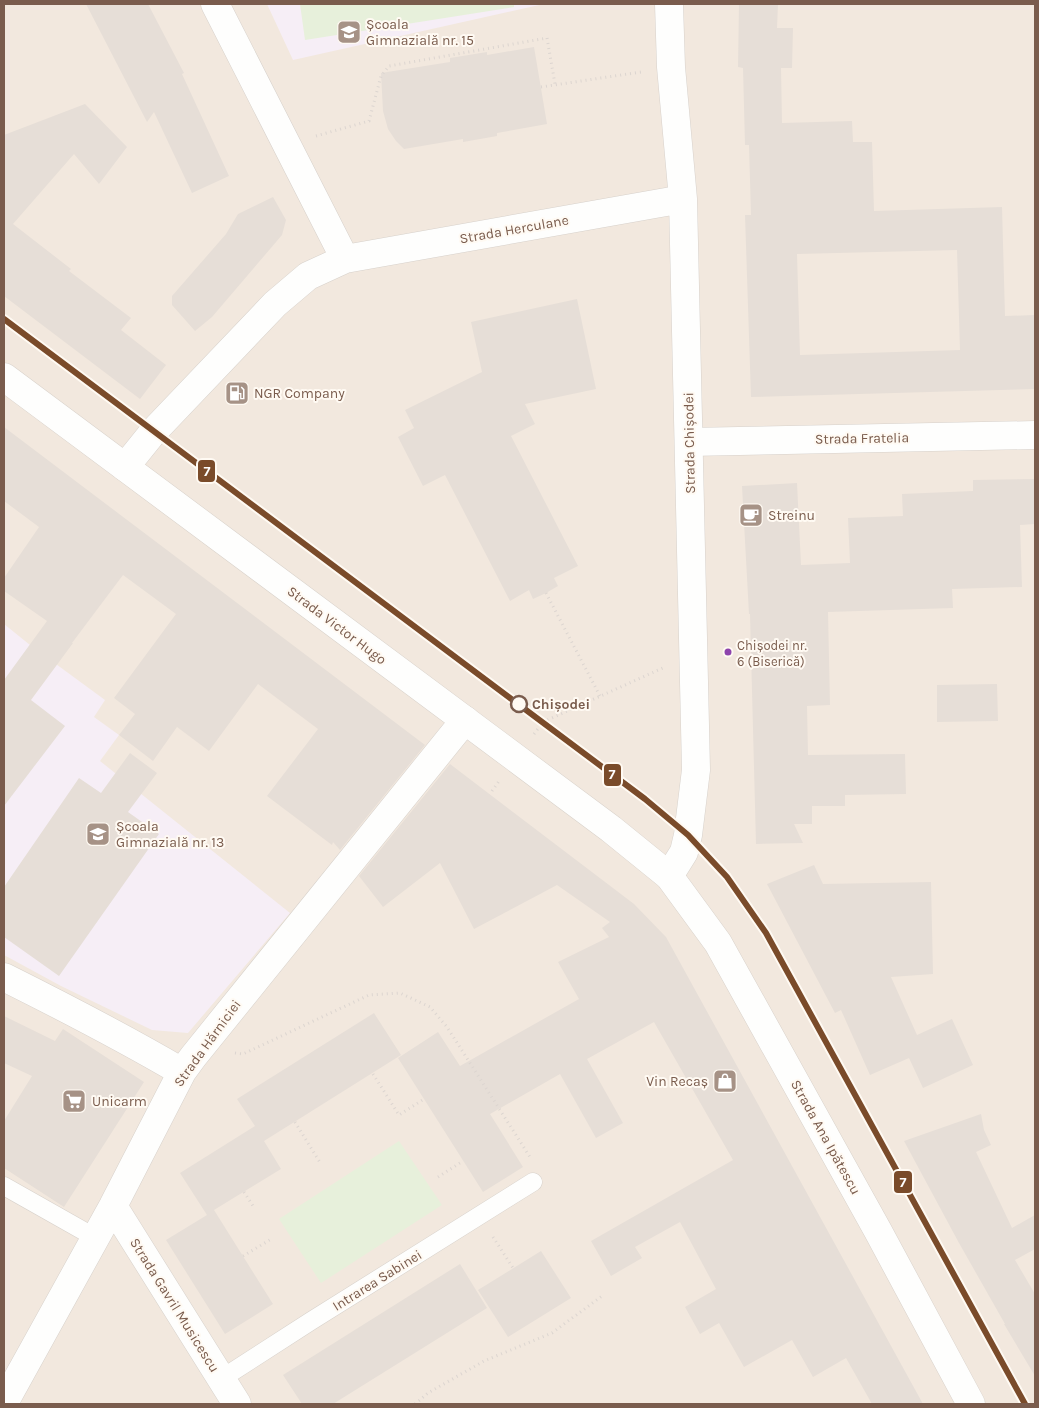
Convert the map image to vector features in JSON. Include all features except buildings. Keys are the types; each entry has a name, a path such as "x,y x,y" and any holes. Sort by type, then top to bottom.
{"street":[{"path":"215,4 345,259"},
{"name":"Strada Chișodei","path":"668,876 684,852 696,770 682,199 671,67 669,4"},
{"name":"Strada Herculane","path":"125,467 154,431 276,304 308,276 345,259 682,199"},
{"name":"Strada Victor Hugo","path":"4,377 611,829 668,876"},
{"name":"Strada Fratelia","path":"689,442 1035,435"},
{"name":"Strada Hărniciei","path":"4,1403 96,1238 182,1072 465,720"},
{"name":"Strada Ana Ipătescu","path":"668,876 718,944 878,1231 971,1404"},
{"path":"4,977 51,1000 182,1072"},
{"name":"Strada Gavril Musicescu","path":"113,1206 237,1404"}],"lane":[{"name":"Intrarea Sabinei","path":"221,1379 533,1182"},
{"path":"4,1186 96,1238"}],"path":[{"path":"287,144 369,121 381,76 389,66 547,38 555,84"},
{"path":"541,87 671,67"},
{"path":"546,593 600,696"},
{"path":"492,791 543,722 694,654"},
{"path":"250,1050 370,995 400,993 430,1007 447,1027 532,1160 533,1182"},
{"path":"373,1074 399,1115 424,1099"},
{"path":"295,1122 321,1164"},
{"path":"438,1177 463,1161"},
{"path":"244,1192 253,1206"},
{"path":"480,1216 513,1268"},
{"path":"243,1256 273,1238"},
{"path":"415,1404 428,1393 484,1361 552,1333 602,1296"}],"shaded area":[{"path":"4,4 1035,4 1035,1404 4,1404"},
{"name":"Școala Gimnazială nr. 15","path":"267,4 544,4 293,60"},
{"name":"Școala Gimnazială nr. 13","path":"4,624 105,700 94,717 119,735 100,761 290,913 188,1033 152,1030 61,986 4,955"}],"green space":[{"path":"300,4 514,4 514,7 305,40"},
{"path":"399,1141 442,1205 321,1283 279,1219"}],"transit line":[{"name":"7","path":"4,319 645,799 688,835 727,877 766,933 1025,1404"}],"place":[{"name":"Școala Gimnazială nr. 15","path":"349,32"},
{"name":"NGR Company","path":"237,393"},
{"name":"Streinu","path":"751,515"},
{"name":"Chișodei nr. 6 (Biserică)","path":"728,652"},
{"name":"Chișodei","path":"519,704"},
{"name":"Școala Gimnazială nr. 13","path":"98,834"},
{"name":"Vin Recaș","path":"725,1081"},
{"name":"Unicarm","path":"74,1101"}]}
